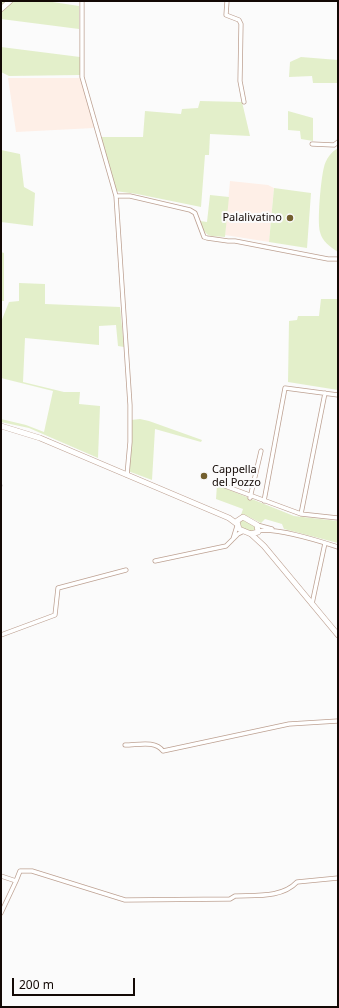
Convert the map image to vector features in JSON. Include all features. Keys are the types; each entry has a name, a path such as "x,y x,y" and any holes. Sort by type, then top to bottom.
{"main road":[{"path":"1,9 10,1"},
{"path":"1,426 29,434 229,518 244,531 251,534 264,546 338,635"},
{"path":"206,508 240,518 246,518 257,525 264,546"},
{"path":"237,525 240,518"},
{"path":"251,534 258,531"}],"street":[{"path":"82,1 82,77 116,196 118,248 130,405 130,442 127,475"},
{"path":"227,1 226,15 239,20 241,24 240,81 244,102"},
{"path":"312,144 334,145 338,142"},
{"path":"116,196 130,196 190,210 195,213 204,237 207,238 228,242 235,240 328,259 338,259"},
{"path":"264,500 284,388 338,395"},
{"path":"301,514 324,393"},
{"path":"250,497 261,450"},
{"path":"217,483 250,497 264,500 301,514 338,518"},
{"path":"232,540 237,525"},
{"path":"257,525 338,547"},
{"path":"258,531 265,530 282,532"},
{"path":"154,561 226,546 244,531"},
{"path":"312,604 325,543"},
{"path":"1,635 55,615 58,588 126,570"},
{"path":"125,745 154,744 159,745 163,751 289,724 338,721"},
{"path":"1,913 20,871 26,870 125,900 230,899 235,896 275,894 290,890 297,882 338,878"},
{"path":"1,876 16,881"}],"shaded area":[{"path":"8,78 81,78 94,128 16,132"},
{"path":"230,181 268,185 274,188 269,242 225,235"}],"green space":[{"path":"1,1 46,1 79,6 79,29 1,19"},
{"path":"1,47 80,57 80,75 9,76 1,72"},
{"path":"301,57 338,60 338,83 313,83 312,76 289,77 290,62"},
{"path":"200,101 242,102 250,136 210,134 209,155 205,155 201,207 115,191 100,137 143,137 145,111 181,114 182,109 198,108"},
{"path":"288,111 313,118 313,141 301,139 300,131 288,130"},
{"path":"338,148 338,252 324,241 319,226 319,210 324,167 329,156"},
{"path":"1,150 20,154 24,187 35,193 33,226 1,222"},
{"name":"Palalivatino","path":"274,188 311,193 307,248 269,242"},
{"path":"210,195 229,197 225,237 208,235 204,231 200,221 207,222"},
{"path":"1,252 4,253 4,301 1,301"},
{"path":"19,283 45,284 45,304 120,307 124,347 118,346 116,325 99,326 99,345 25,338 23,382 64,392 80,392 79,404 100,406 98,458 29,428 1,422 1,419 26,425 44,432 53,391 1,378 1,322 9,302 19,301"},
{"path":"321,299 338,299 338,390 288,382 289,321 297,320 298,316 319,316"},
{"path":"140,419 202,440 201,442 155,429 152,480 128,471 132,442 131,420"},
{"path":"217,485 294,516 338,521 338,543 284,529 282,524 265,519 261,523 247,516 241,515 243,509 216,499"},
{"path":"240,520 245,520 256,526 256,530 253,532 240,527"}],"place":[{"name":"Palalivatino","path":"290,218"},
{"name":"Cappella del Pozzo","path":"204,476"}]}
